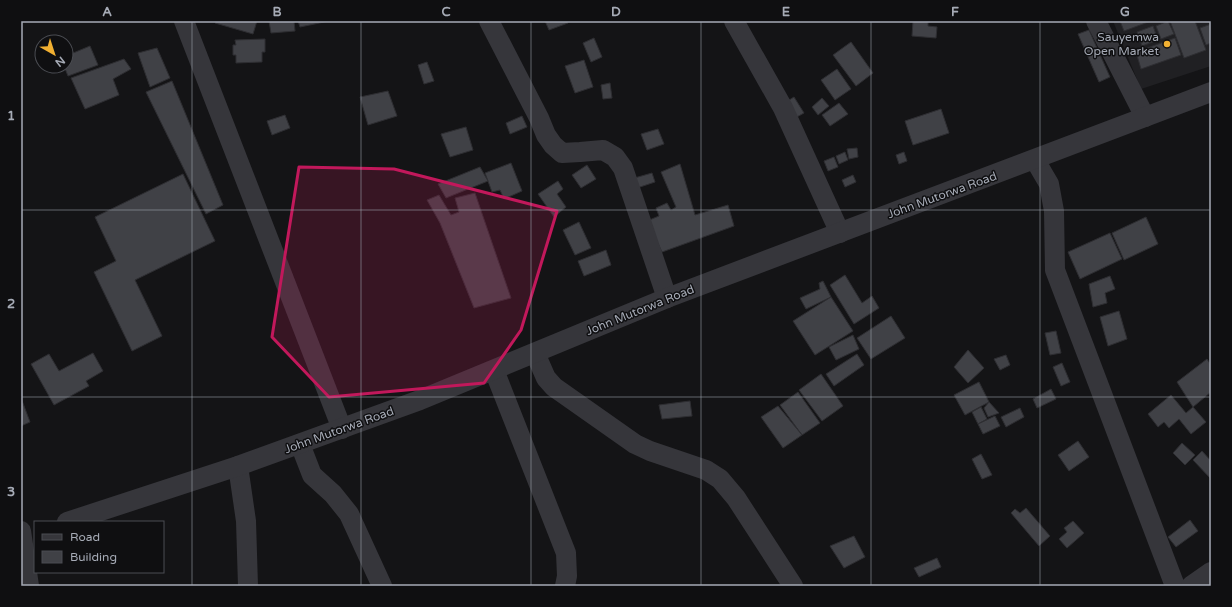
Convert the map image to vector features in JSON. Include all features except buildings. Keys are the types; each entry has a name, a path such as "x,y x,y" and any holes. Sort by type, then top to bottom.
{"street":[{"path":"184,21 342,429"},
{"path":"489,21 539,118 546,135 553,145 562,153 603,150 615,157 623,168 667,298"},
{"path":"734,21 783,108 840,233"},
{"path":"1096,21 1145,117"},
{"name":"John Mutorwa Road","path":"70,521 238,466 420,400 667,298 1035,160 1211,92"},
{"path":"1035,160 1049,184 1054,210 1055,270 1175,586"},
{"path":"535,353 546,378 554,387 620,434 635,444 650,451 706,470 720,479 736,498 793,586"},
{"path":"494,370 566,553 567,576 565,586"},
{"path":"300,444 312,475 333,494 349,514 382,586"},
{"path":"238,466 246,521 248,586"},
{"path":"25,534 29,586"},
{"path":"1191,586 1211,572"}],"highlighted area":[{"path":"299,167 394,169 557,211 521,330 484,383 329,397 272,337"}],"shaded area":[{"name":"Sauyemwa Open Market","path":"1113,21 1211,21 1211,66 1141,89"}],"place":[{"name":"Sauyemwa Open Market","path":"1167,44"}]}
